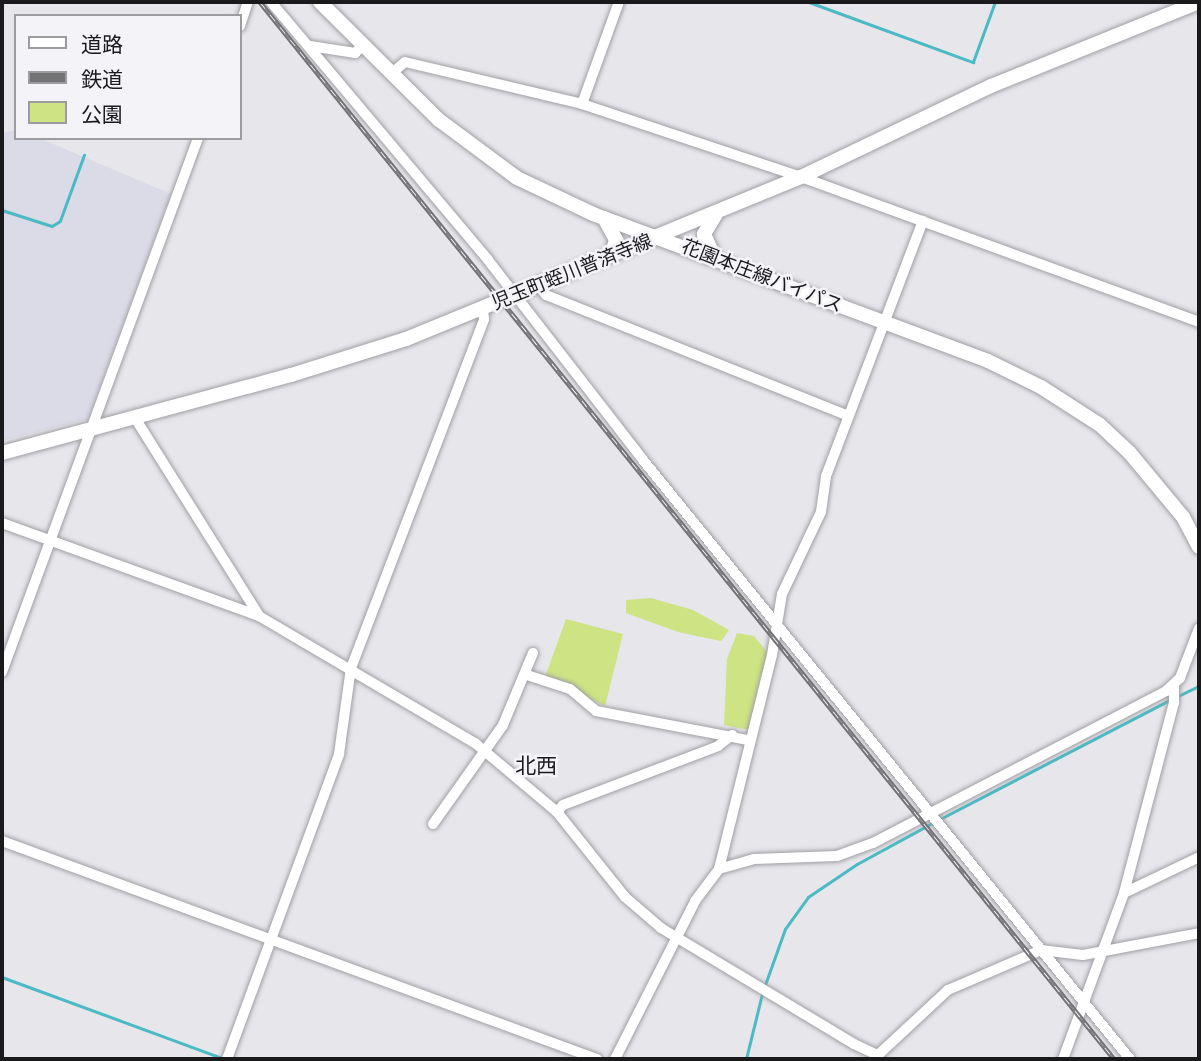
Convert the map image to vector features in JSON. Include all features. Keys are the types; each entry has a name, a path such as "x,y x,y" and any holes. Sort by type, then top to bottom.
{"main road":[{"name":"花園本庄線バイパス","path":"320,2 391,74 463,140 517,178 604,218 988,361 1041,387 1100,425 1156,482 1199,547"},
{"name":"児玉町蛭川普済寺線","path":"2,453 364,353 482,309 801,177 991,86 1199,2"},
{"path":"715,258 705,228 718,211"},
{"path":"604,218 616,240 612,254"}],"street":[{"path":"242,20 248,2"},
{"path":"271,2 488,260 512,295 1130,1059"},
{"path":"582,104 619,2"},
{"path":"310,46 355,53 362,46"},
{"path":"391,74 405,62 582,104 801,177 1199,322"},
{"path":"2,671 197,140"},
{"path":"615,1059 704,885 719,869 748,740 772,655 775,620 782,594 821,512 826,475 923,221"},
{"path":"539,285 546,295 849,416"},
{"path":"227,1059 339,754 351,668 484,319 482,309"},
{"path":"135,418 259,616"},
{"path":"2,523 259,616 302,644 351,668 486,751 557,812 625,897 675,939 877,1057 948,989 1041,950 1073,955 1199,933"},
{"path":"1063,1059 1086,1004 1124,893 1174,703 1174,685 1199,628"},
{"path":"433,824 486,751 527,675 533,653"},
{"path":"527,675 570,689 596,711 748,740"},
{"path":"719,869 754,859 837,856 931,814 1174,685"},
{"path":"557,812 563,805 718,746 732,735"},
{"path":"2,841 597,1059"},
{"path":"1124,893 1199,857"}],"shaded area":[{"path":"14,130 14,140 44,140 171,194 88,419 2,441 2,133"}],"green space":[{"path":"651,598 693,610 729,630 721,641 678,632 626,613 626,600"},
{"path":"566,619 623,634 605,706 545,677"},
{"path":"737,633 754,636 768,653 749,730 724,725 727,659"}],"waterway":[{"path":"809,2 973,62 995,2"},
{"path":"2,210 52,226 60,221 84,155"},
{"path":"1176,697 1199,686"},
{"path":"940,819 1170,700"},
{"path":"765,985 785,929 808,897 857,864 934,822"},
{"path":"2,977 225,1059"},
{"path":"746,1059 762,994"}],"railway":[{"path":"260,2 1114,1059"}],"district":[{"name":"北西","path":"536,765"}]}
